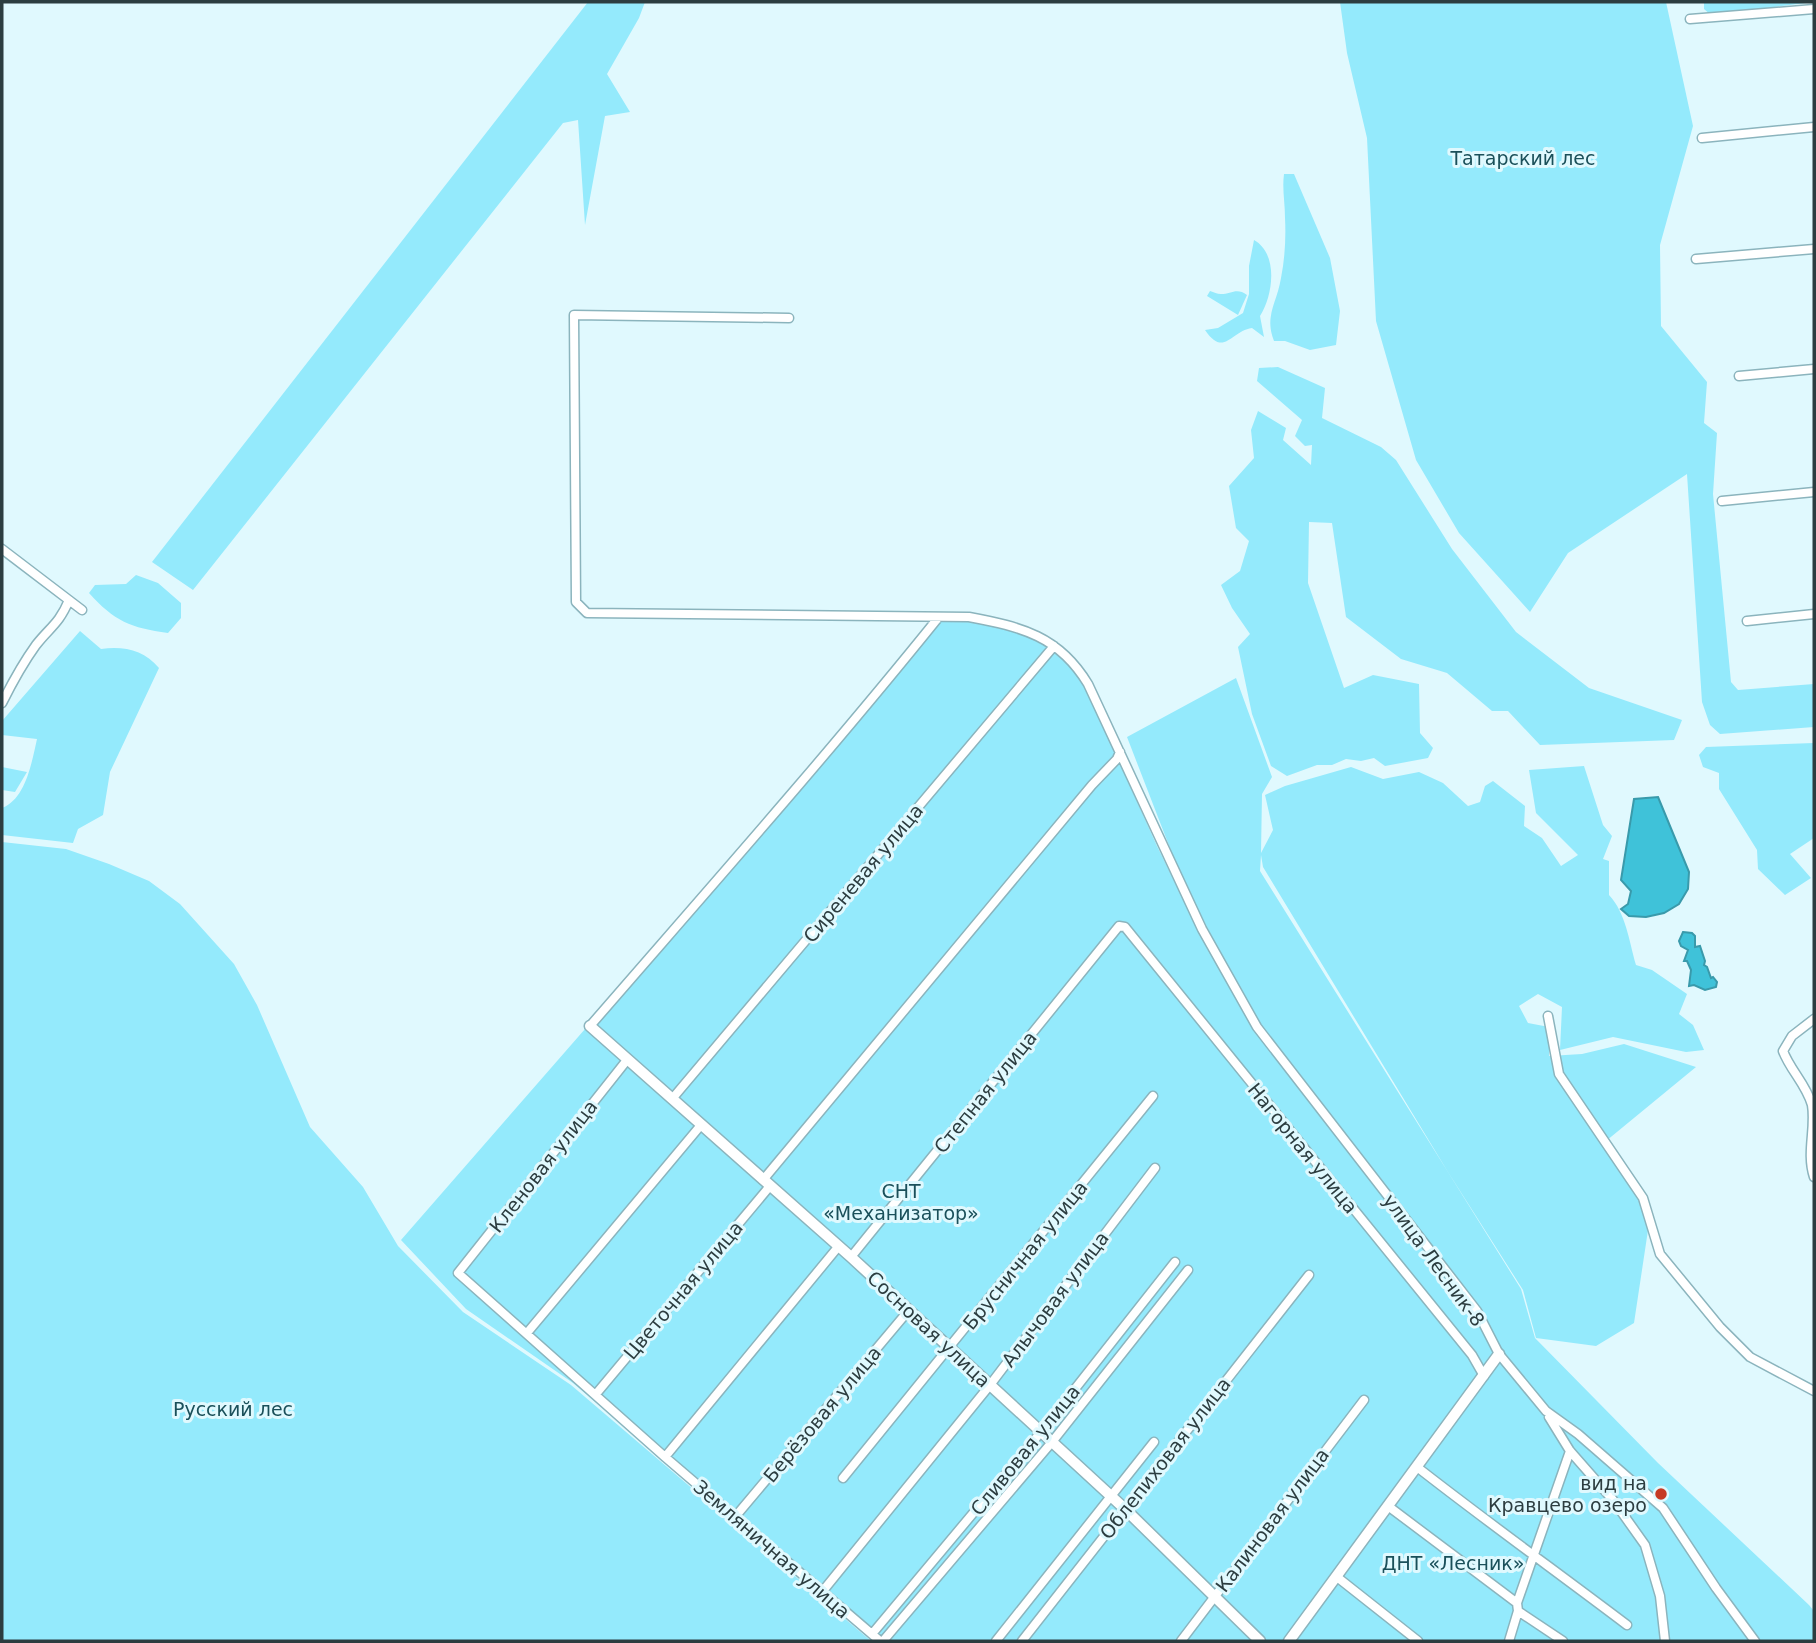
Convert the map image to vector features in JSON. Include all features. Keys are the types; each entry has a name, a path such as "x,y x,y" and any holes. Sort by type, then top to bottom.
{"street":[{"path":"1690,19 1814,9"},
{"path":"1702,138 1814,127"},
{"path":"1696,259 1814,249"},
{"name":"улица Лесник-8","path":"789,318 574,315 576,602 587,613 969,618 1028,632 1054,646 1077,666 1088,684 1202,929 1257,1027 1476,1311 1499,1354 1546,1411 1578,1434 1663,1508 1755,1641"},
{"path":"1739,376 1814,369"},
{"path":"1722,502 1814,492"},
{"path":"2,549 82,610"},
{"path":"2,703 21,668 38,643 55,625 69,600"},
{"path":"1747,621 1814,614"},
{"path":"590,1026 938,618"},
{"name":"Сиреневая улица","path":"672,1099 1054,646"},
{"name":"Цветочная улица","path":"596,1394 1092,785 1117,759 1120,752"},
{"name":"Степная улица","path":"851,1257 1119,926"},
{"name":"Нагорная улица","path":"1119,926 1125,927 1131,933 1472,1355 1484,1376"},
{"path":"1548,1016 1559,1074 1643,1198 1660,1254 1720,1327 1750,1357 1814,1391"},
{"path":"1814,1019 1792,1036 1783,1051 1787,1063 1812,1100 1810,1165 1814,1177"},
{"name":"Сосновая улица","path":"590,1026 909,1310 1125,1509 1261,1641"},
{"name":"Кленовая улица","path":"458,1273 627,1060"},
{"name":"Брусничная улица","path":"844,1478 1153,1096"},
{"path":"527,1333 701,1125"},
{"name":"Алычовая улица","path":"822,1592 990,1385 1155,1168"},
{"path":"665,1457 838,1247"},
{"name":"Сливовая улица","path":"872,1634 1041,1432 1175,1262"},
{"path":"881,1641 1052,1442 1188,1270"},
{"name":"Земляничная улица","path":"458,1273 665,1457 881,1641"},
{"name":"Облепиховая улица","path":"1022,1641 1309,1275"},
{"name":"Берёзовая улица","path":"735,1517 909,1310"},
{"path":"1289,1641 1499,1354"},
{"name":"Калиновая улица","path":"1181,1641 1364,1400"},
{"path":"1546,1411 1570,1451 1613,1500 1645,1545 1660,1596 1665,1641"},
{"path":"996,1641 1154,1442"},
{"path":"1509,1641 1517,1607 1570,1451"},
{"path":"1417,1467 1489,1524 1627,1625"},
{"path":"1388,1506 1563,1641"},
{"path":"1337,1577 1418,1641"}],"green space":[{"path":"588,2 645,2 639,18 607,74 630,112 605,116 585,225 578,120 563,123 193,590 152,562"},
{"name":"Татарский лес","path":"1340,2 1666,2 1693,126 1660,245 1661,326 1707,382 1704,423 1717,433 1713,494 1731,682 1738,690 1814,684 1814,727 1720,734 1710,725 1702,702 1687,474 1568,553 1530,612 1459,533 1416,460 1376,321 1367,138 1347,53"},
{"path":"1704,2 1814,2 1711,15 1704,9"},
{"path":"1284,174 1294,174 1330,258 1340,311 1336,345 1310,350 1285,341 1274,341 1271,332 1271,317 1284,255"},
{"path":"1254,240 1262,246 1270,265 1268,298 1260,316 1264,337 1252,328 1228,341 1217,342 1205,330 1218,328 1243,313 1249,294 1249,266"},
{"path":"1210,291 1221,294 1240,291 1247,295 1238,315 1207,296"},
{"path":"1278,367 1325,388 1322,418 1381,447 1396,460 1452,549 1516,632 1589,688 1682,720 1674,740 1540,745 1508,711 1492,711 1447,673 1401,659 1346,617 1332,523 1309,522 1308,583 1344,688 1373,675 1419,684 1420,733 1433,748 1428,758 1385,766 1374,758 1361,761 1346,759 1332,765 1317,765 1287,776 1271,766 1252,714 1238,647 1250,634 1232,608 1221,585 1240,571 1249,541 1236,528 1229,486 1254,458 1251,430 1258,411 1286,428 1283,440 1311,465 1312,445 1305,446 1295,436 1302,420 1257,381 1259,368"},
{"path":"136,575 158,583 181,603 181,618 168,633 124,622 89,593 95,585 126,584"},
{"name":"СНТ «Механизатор»","path":"979,620 1037,638 1062,654 1081,677 1157,846 1208,950 1215,943 1180,874 1127,737 1236,678 1272,777 1262,794 1261,853 1273,830 1265,795 1285,786 1351,767 1383,779 1419,772 1443,783 1468,806 1480,802 1485,786 1493,781 1525,806 1524,826 1542,838 1561,866 1578,855 1536,813 1529,770 1584,766 1603,825 1612,836 1603,859 1609,861 1609,895 1623,919 1636,965 1652,970 1687,994 1679,1014 1693,1025 1704,1050 1686,1052 1613,1037 1560,1050 1562,1007 1538,994 1519,1006 1528,1023 1549,1027 1549,1056 1582,1054 1624,1044 1696,1067 1606,1141 1650,1217 1634,1323 1596,1346 1536,1338 1523,1290 1448,1172 1263,867 1261,855 1260,871 1521,1289 1535,1338 1658,1463 1809,1605 1814,1611 1814,1641 876,1641 573,1383 466,1309 401,1240 940,622"},
{"path":"80,631 101,649 118,648 140,653 159,668 110,772 103,815 78,829 73,843 2,835 2,808 17,797 22,788 37,739 2,735 2,721"},
{"path":"1814,743 1814,838 1790,854 1811,878 1785,895 1758,869 1757,850 1719,789 1719,773 1703,767 1699,755 1706,747"},
{"path":"2,767 27,772 15,792 2,790"},
{"name":"Русский лес","path":"2,842 66,849 149,881 180,904 234,964 257,1005 310,1127 363,1187 398,1246 463,1312 571,1385 871,1641 2,1641"}],"shaded area":[{"path":"1658,797 1689,872 1688,889 1679,904 1664,913 1646,917 1629,916 1621,909 1628,904 1631,891 1621,880 1634,799"},
{"path":"1683,932 1695,936 1695,947 1700,946 1704,965 1711,978 1717,982 1716,987 1705,990 1694,985 1689,986 1691,970 1687,961 1684,961 1688,950 1681,946 1679,941"}],"place":[{"name":"вид на Кравцево озеро","path":"1661,1494"}],"park label":[{"name":"ДНТ «Лесник»","path":"1453,1563"}]}
